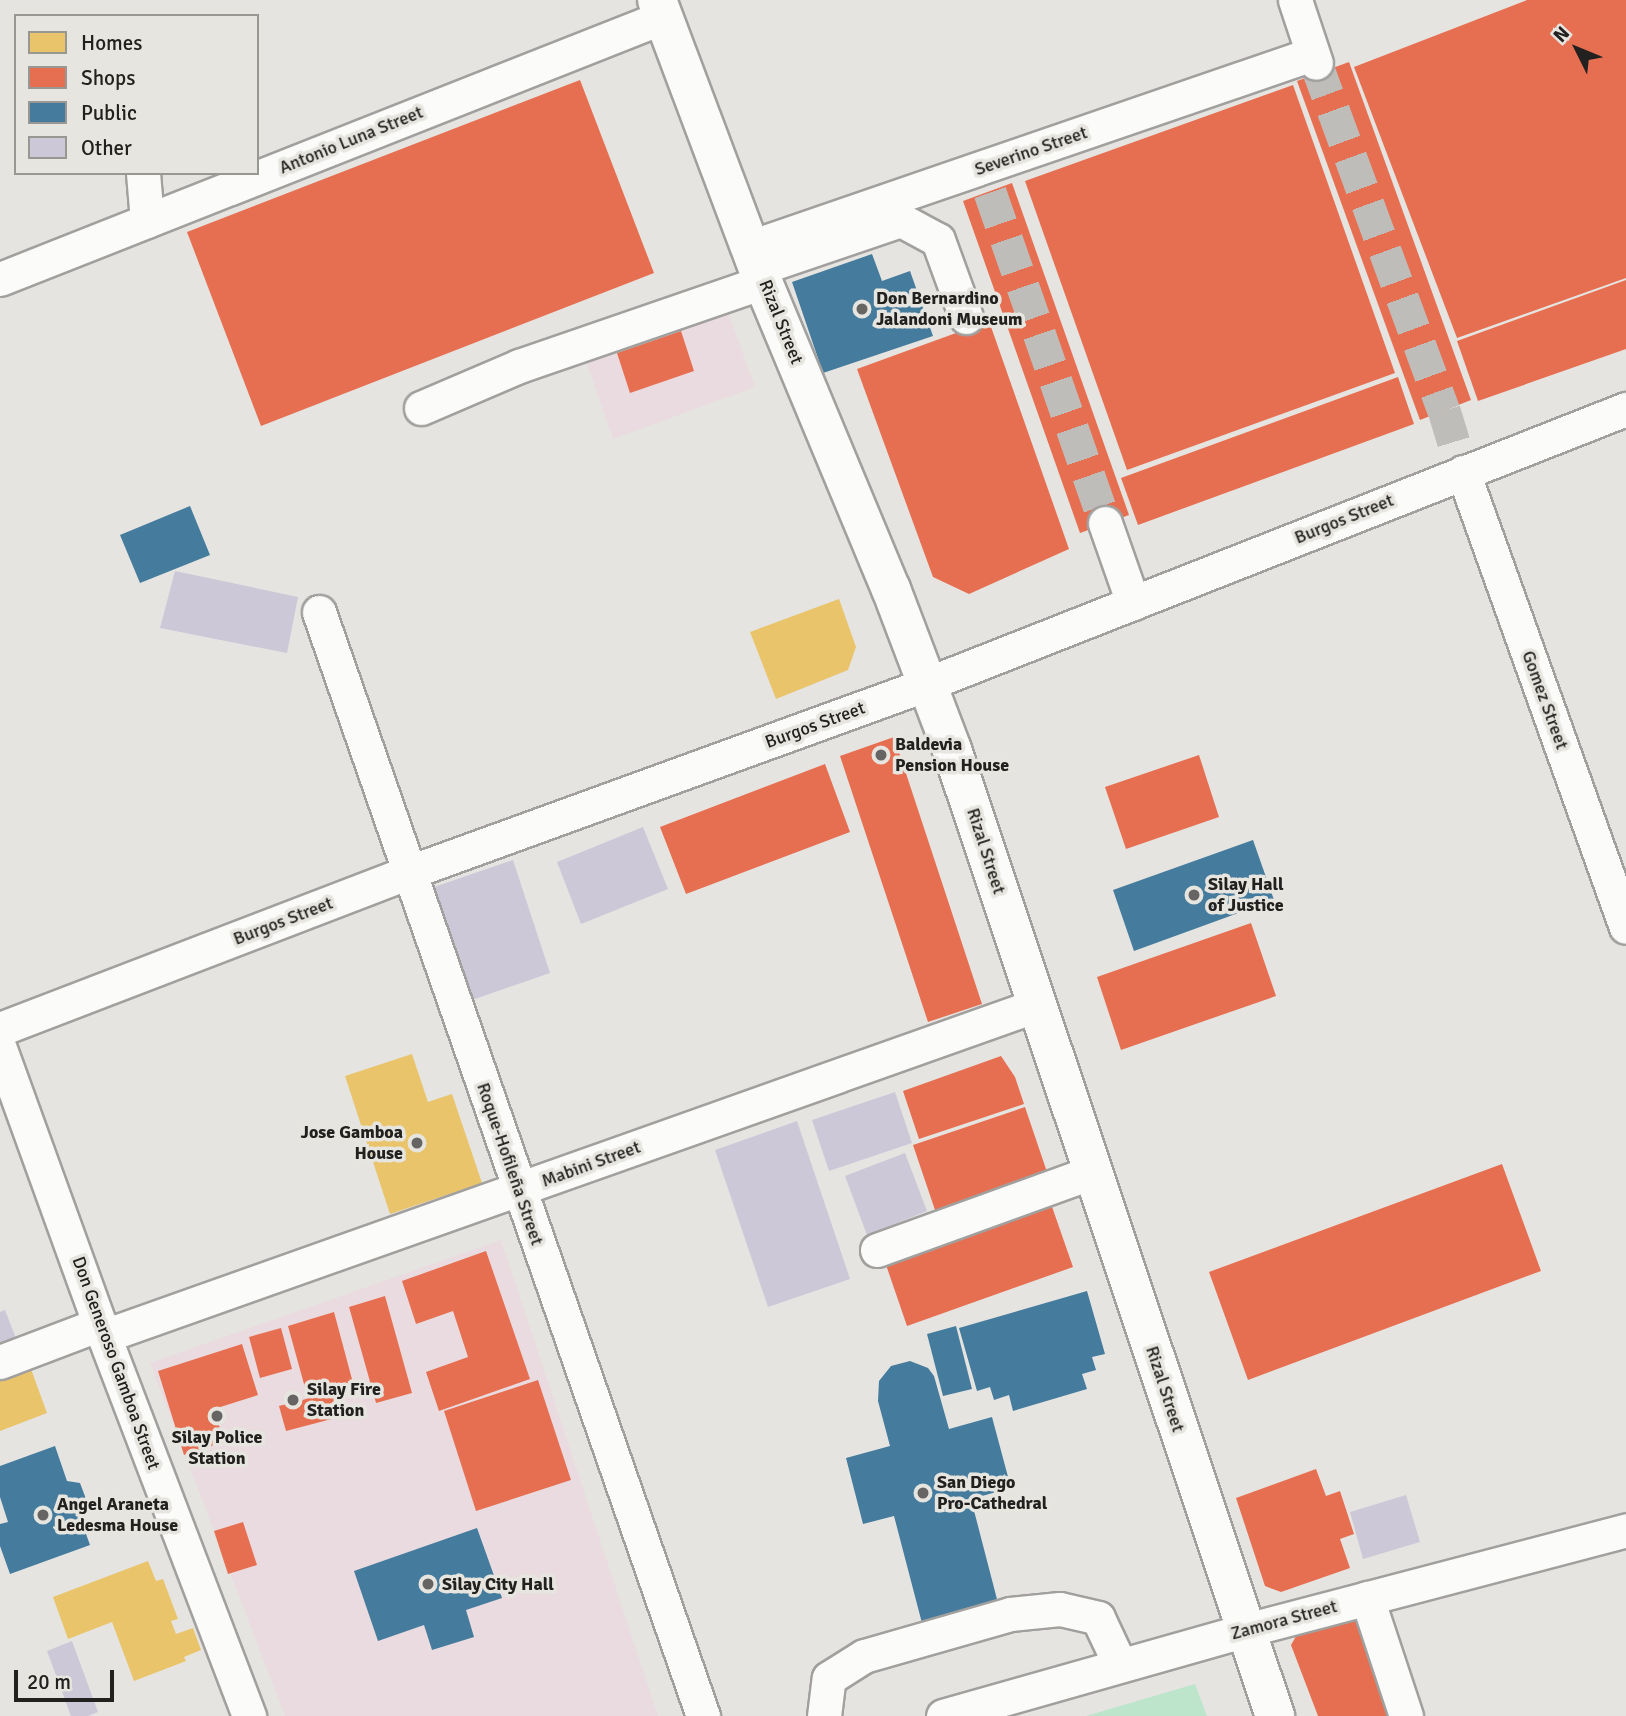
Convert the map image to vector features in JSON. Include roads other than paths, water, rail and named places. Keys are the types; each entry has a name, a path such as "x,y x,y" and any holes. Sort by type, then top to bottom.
{"main road":[{"name":"Rizal Street","path":"660,8 757,266 952,750 1275,1716"}],"street":[{"name":"Severino Street","path":"757,266 1314,59 1295,0"},
{"name":"Antonio Luna Street","path":"259,174 660,8"},
{"path":"143,175 147,221"},
{"name":"Antonio Luna Street","path":"0,279 258,175"},
{"path":"421,408 757,266 901,220 938,240 966,317"},
{"name":"Burgos Street","path":"0,1029 407,873 927,684 1626,409"},
{"name":"Gomez Street","path":"1463,472 1626,927"},
{"path":"1105,523 1133,603"},
{"name":"Roque-Hofileña Street","path":"319,612 407,873 704,1716"},
{"name":"Mabini Street","path":"0,1362 519,1189 1037,1005"},
{"name":"Don Generoso Gamboa Street","path":"0,1049 102,1330 249,1716"},
{"path":"877,1250 1093,1172"},
{"name":"Zamora Street","path":"943,1716 1246,1630 1626,1530"},
{"path":"1367,1598 1406,1716"},
{"path":"824,1716 829,1678 864,1656 1010,1614 1060,1609 1098,1618 1120,1665"}],"tunnel":[{"path":"1316,63 1444,410 1463,472"},
{"path":"990,192 1105,523"}],"place":[{"name":"Don Bernardino Jalandoni Museum","path":"862,309"},
{"name":"Baldevia Pension House","path":"881,755"},
{"name":"Silay Hall of Justice","path":"1194,895"},
{"name":"Jose Gamboa House","path":"417,1143"},
{"name":"Silay Fire Station","path":"293,1400"},
{"name":"Silay Police Station","path":"217,1416"},
{"name":"San Diego Pro-Cathedral","path":"923,1493"},
{"name":"Angel Araneta Ledesma House","path":"43,1515"},
{"name":"Silay City Hall","path":"428,1584"}]}
